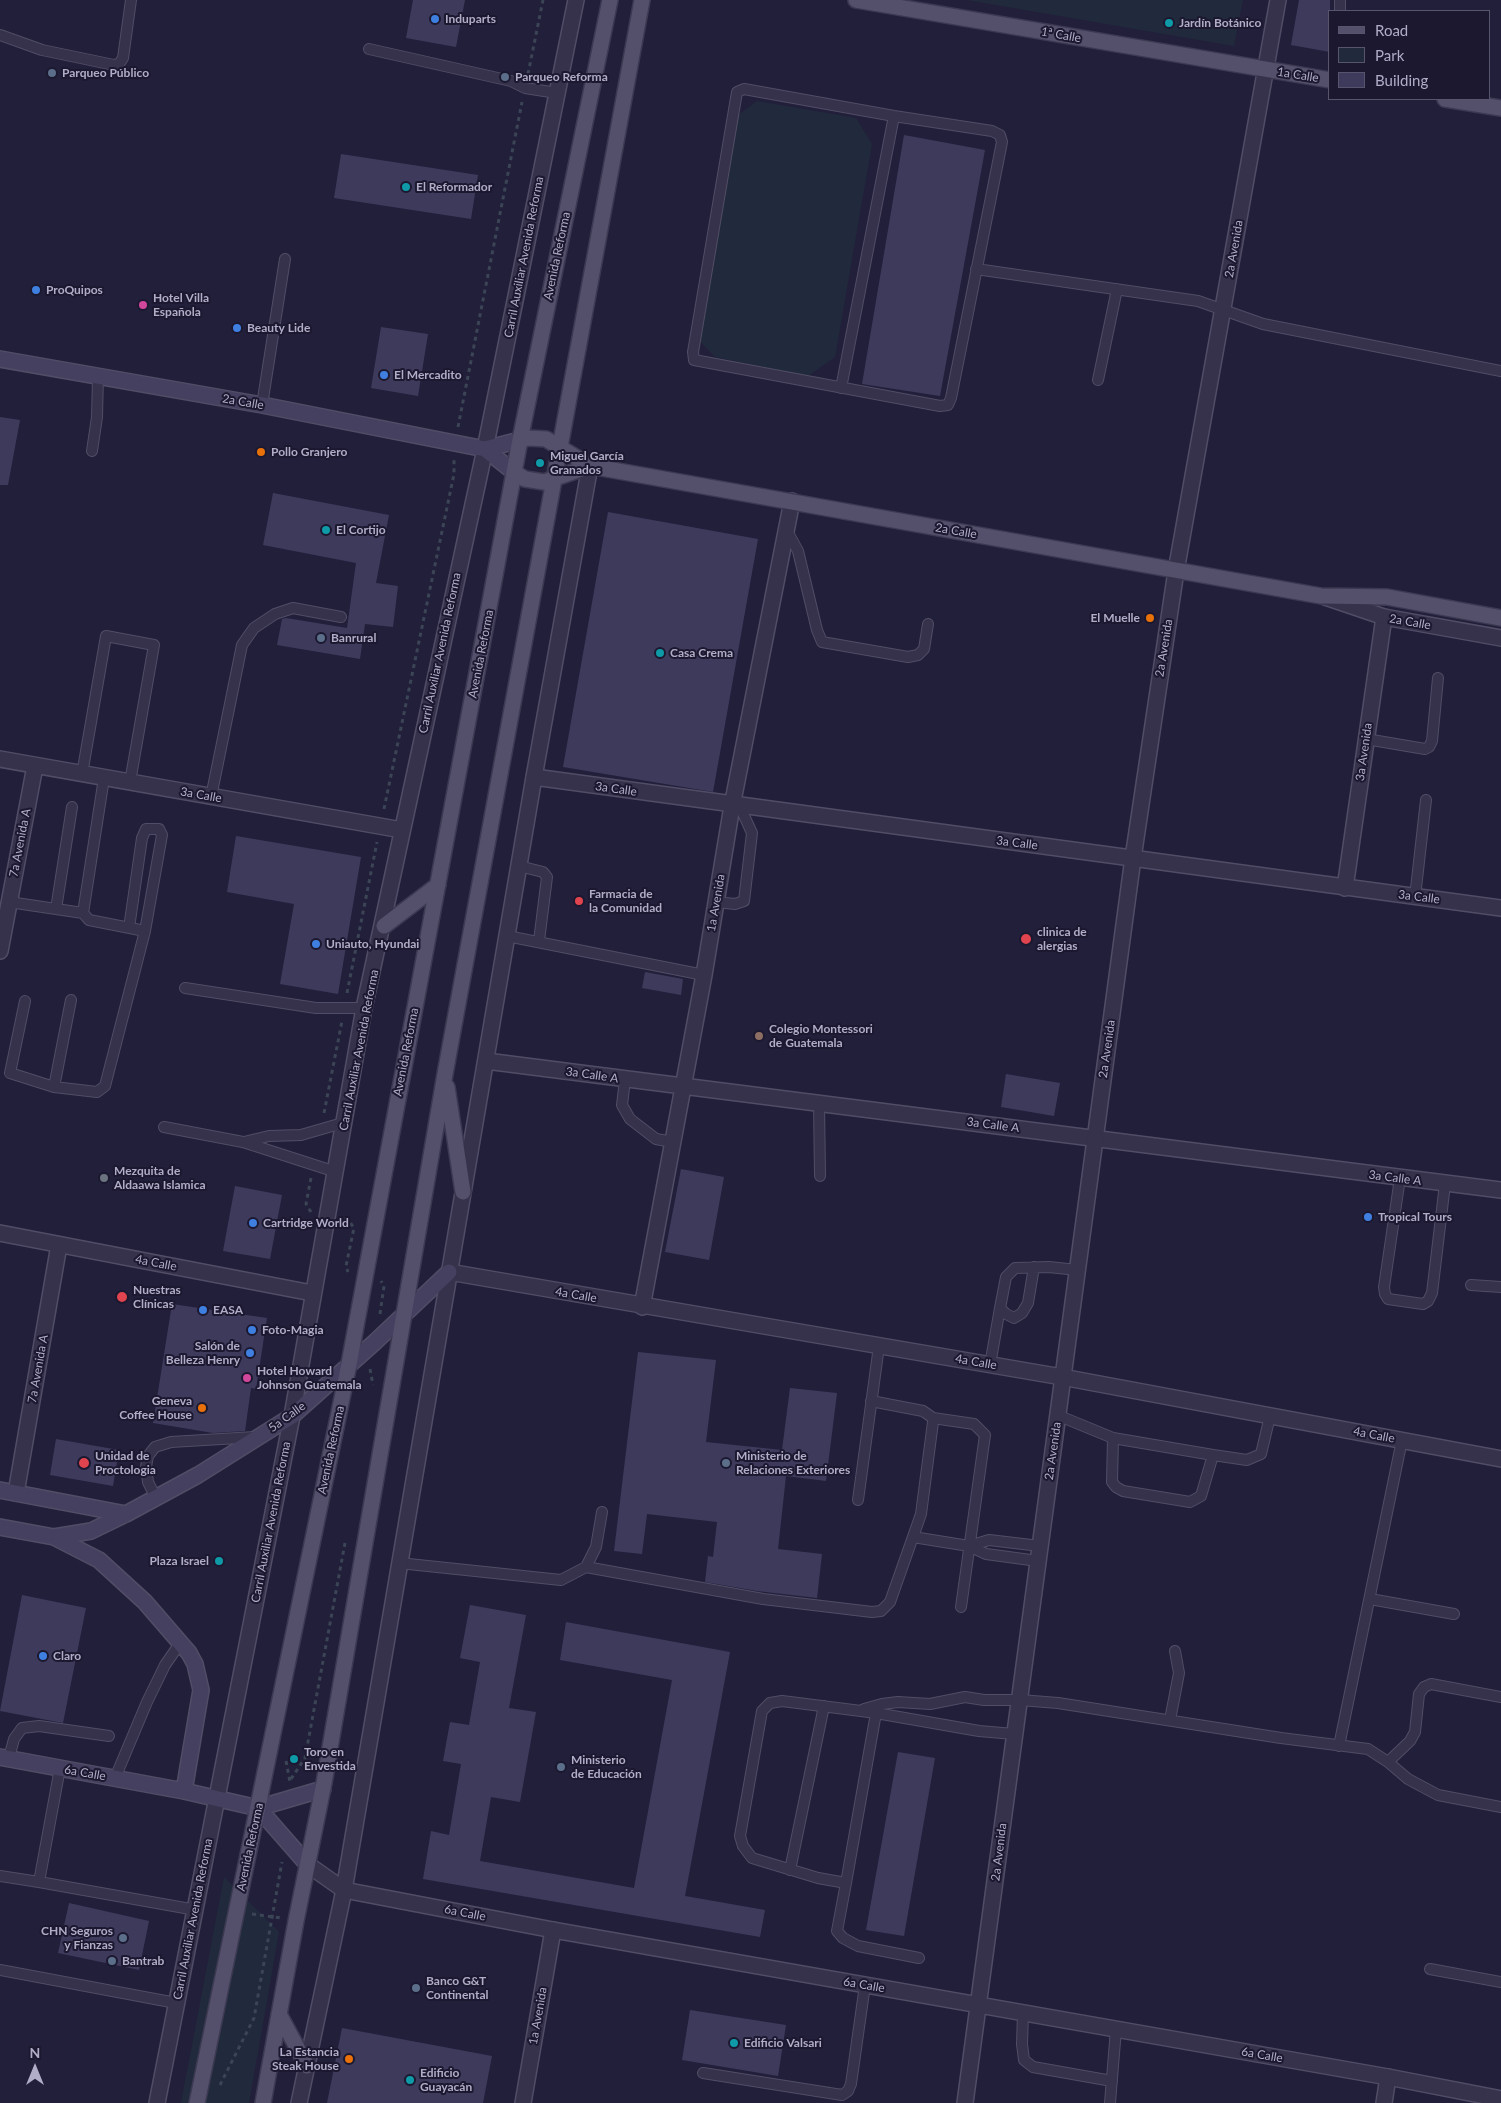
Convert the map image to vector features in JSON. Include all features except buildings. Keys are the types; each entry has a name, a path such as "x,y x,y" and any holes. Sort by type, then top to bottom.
{"main road":[{"name":"Avenida Reforma","path":"197,2103 349,1364 520,440 610,0"},
{"path":"264,2103 307,1864 323,1789 402,1316 445,1074 556,478 642,0"},
{"name":"1ª Calle","path":"856,0 1266,70"},
{"name":"1a Calle","path":"1266,70 1328,80"},
{"path":"1450,100 1501,108"},
{"name":"2a Calle","path":"0,358 262,405 485,449 529,438 546,439 590,466 792,500 1321,596 1387,598 1501,618"},
{"name":"2a Calle","path":"485,449 515,473 525,479 537,482 556,478 590,466"},
{"path":"384,926 438,885"},
{"path":"445,1074 462,1192"},
{"name":"5a Calle","path":"54,1537 91,1531 126,1514 198,1475 292,1416 449,1272"},
{"path":"0,1490 126,1514"},
{"name":"5a Calle","path":"0,1527 54,1537 83,1549 109,1567 181,1642 195,1664 201,1690 184,1791"},
{"name":"6a Calle","path":"4,1758 184,1791 258,1808 323,1789"},
{"name":"6a Calle","path":"258,1808 307,1864"},
{"path":"279,2014 307,2066"}],"street":[{"name":"Carril Auxiliar Avenida Reforma","path":"157,2103 292,1416 312,1293 346,1122 364,1008 384,926 402,830 485,449 576,0"},
{"name":"2a Avenida","path":"964,2103 979,2006 1133,858 1176,571 1278,0"},
{"path":"299,2103 344,1890 462,1192 590,466"},
{"name":"1a Avenida","path":"642,1307 792,500"},
{"name":"2a Calle","path":"1321,596 1384,617 1501,638"},
{"name":"3a Avenida","path":"1345,888 1384,617"},
{"name":"3a Calle","path":"0,759 402,830"},
{"name":"7a Avenida A","path":"0,951 35,766"},
{"name":"3a Calle","path":"534,778 1501,908"},
{"name":"3a Calle A","path":"486,1061 1501,1190"},
{"name":"4a Calle","path":"0,1233 312,1293"},
{"name":"7a Avenida A","path":"16,1493 59,1245"},
{"name":"4a Calle","path":"449,1272 642,1307 1062,1377 1501,1459"},
{"name":"6a Calle","path":"307,1864 344,1890 553,1930 1388,2077 1501,2099"},
{"name":"1a Avenida","path":"523,2103 553,1930"},
{"path":"1384,2103 1388,2077"}],"lane":[{"path":"0,34 42,50 114,66 119,64 123,58 131,0"},
{"path":"369,49 510,81 525,88 557,93"},
{"path":"744,89 894,116 992,131 1000,135 1002,142 976,269 951,398 948,405 940,406 694,360 692,352 737,92 744,89"},
{"path":"841,388 894,116"},
{"path":"262,405 285,259"},
{"path":"976,269 1198,301 1263,324 1501,371"},
{"path":"1098,380 1116,290"},
{"path":"92,451 97,417 98,376"},
{"path":"786,529 798,551 817,630 822,642 908,657 918,655 924,649 928,624"},
{"path":"211,797 242,645 254,628 275,614 293,608 341,617"},
{"path":"82,774 106,636 154,646 130,782"},
{"path":"1366,739 1424,749 1429,747 1432,741 1438,678"},
{"path":"83,914 104,778"},
{"path":"1415,897 1426,800"},
{"path":"716,902 735,904 744,901 752,833 736,806"},
{"path":"56,910 72,807"},
{"path":"25,1002 10,1073 54,1086 96,1092 105,1086 144,931 162,835 159,829 146,829 142,838 129,928"},
{"path":"519,866 543,872 547,877 539,941"},
{"path":"9,902 83,914 89,920 144,931"},
{"path":"507,936 704,975"},
{"path":"185,988 316,1008 364,1008"},
{"path":"54,1086 71,1000"},
{"path":"625,1080 622,1105 630,1119 656,1139 673,1142"},
{"path":"820,1103 820,1176"},
{"path":"243,1142 269,1136 301,1136 346,1122"},
{"path":"164,1127 243,1142 336,1172"},
{"path":"1400,1178 1384,1287 1385,1294 1388,1299 1423,1304 1428,1301 1432,1293 1446,1184"},
{"path":"990,1365 1006,1277 1015,1268 1077,1270"},
{"path":"1000,1308 1014,1318 1022,1313 1028,1303 1034,1268"},
{"path":"1471,1285 1501,1287"},
{"path":"858,1500 879,1346"},
{"path":"871,1401 923,1411 933,1418 974,1424 985,1435 961,1607"},
{"path":"1057,1415 1113,1438 1247,1460 1261,1454 1270,1416"},
{"path":"586,1567 763,1599 872,1612 881,1611 890,1602 921,1514 933,1418"},
{"path":"156,1498 148,1482 146,1467 148,1456 155,1447 171,1442 258,1437"},
{"path":"1113,1438 1112,1482 1123,1491 1190,1502 1196,1501 1201,1496 1212,1455"},
{"path":"1340,1746 1402,1440"},
{"path":"399,1563 561,1580 586,1567 596,1547 602,1512"},
{"path":"913,1537 969,1546 986,1554 1039,1554"},
{"path":"969,1546 989,1540 1039,1554"},
{"path":"1370,1599 1454,1614"},
{"path":"115,1778 147,1702 166,1664 181,1642"},
{"path":"1170,1720 1179,1674 1174,1651"},
{"path":"1388,1762 1410,1741 1415,1732 1419,1694 1424,1687 1431,1684 1501,1697"},
{"path":"861,1710 882,1704 898,1702 930,1704 965,1697 984,1700 1020,1700 1058,1703 1368,1749 1388,1762 1408,1779 1438,1795 1501,1808"},
{"path":"846,1882 832,1882 752,1858 743,1846 740,1836 762,1711 770,1703 782,1701 861,1710 979,1731 1014,1734"},
{"path":"790,1870 824,1706"},
{"path":"876,1713 837,1931 843,1938 858,1946 919,1958"},
{"path":"4,1758 22,1728 39,1726 109,1736"},
{"path":"38,1882 60,1768"},
{"path":"0,1876 196,1910"},
{"path":"1430,1969 1501,1982"},
{"path":"0,1970 176,2003"},
{"path":"702,2073 842,2095 848,2091 851,2084 865,1986"},
{"path":"1023,2013 1022,2044 1024,2060 1033,2067 1112,2081"},
{"path":"1110,2103 1116,2030"}],"path":[{"path":"369,1363 374,1390"},
{"path":"290,1779 305,1758 347,1535"},
{"path":"219,2086 254,2018 286,1841"}],"green space":[{"name":"Jardín Botánico","path":"967,0 1243,0 1234,46"},
{"path":"757,101 856,118 872,144 835,357 808,376 715,357 697,338 737,116"},
{"path":"224,1877 279,1932 249,2103 181,2103"}],"place":[{"name":"Induparts","path":"435,19"},
{"name":"Jardín Botánico","path":"1169,23"},
{"name":"Parqueo Público","path":"52,73"},
{"name":"Parqueo Reforma","path":"505,77"},
{"name":"El Reformador","path":"406,187"},
{"name":"ProQuipos","path":"36,290"},
{"name":"Hotel Villa Española","path":"143,305"},
{"name":"Beauty Lide","path":"237,328"},
{"name":"El Mercadito","path":"384,375"},
{"name":"Pollo Granjero","path":"261,452"},
{"name":"Miguel García Granados","path":"540,463"},
{"name":"El Cortijo","path":"326,530"},
{"name":"El Muelle","path":"1150,618"},
{"name":"Banrural","path":"321,638"},
{"name":"Casa Crema","path":"660,653"},
{"name":"Farmacia de la Comunidad","path":"579,901"},
{"name":"clinica de alergias","path":"1026,939"},
{"name":"Uniauto, Hyundai","path":"316,944"},
{"name":"Colegio Montessori de Guatemala","path":"759,1036"},
{"name":"Mezquita de Aldaawa Islamica","path":"104,1178"},
{"name":"Tropical Tours","path":"1368,1217"},
{"name":"Cartridge World","path":"253,1223"},
{"name":"Nuestras Clínicas","path":"122,1297"},
{"name":"EASA","path":"203,1310"},
{"name":"Foto-Magia","path":"252,1330"},
{"name":"Salón de Belleza Henry","path":"250,1353"},
{"name":"Hotel Howard Johnson Guatemala","path":"247,1378"},
{"name":"Geneva Coffee House","path":"202,1408"},
{"name":"Unidad de Proctologia","path":"84,1463"},
{"name":"Ministerio de Relaciones Exteriores","path":"726,1463"},
{"name":"Plaza Israel","path":"219,1561"},
{"name":"Claro","path":"43,1656"},
{"name":"Toro en Envestida","path":"294,1759"},
{"name":"Ministerio de Educación","path":"561,1767"},
{"name":"CHN Seguros y Fianzas","path":"123,1938"},
{"name":"Bantrab","path":"112,1961"},
{"name":"Banco G&T Continental","path":"416,1988"},
{"name":"Edificio Valsari","path":"734,2043"},
{"name":"La Estancia Steak House","path":"349,2059"},
{"name":"Edificio Guayacán","path":"410,2080"}]}
